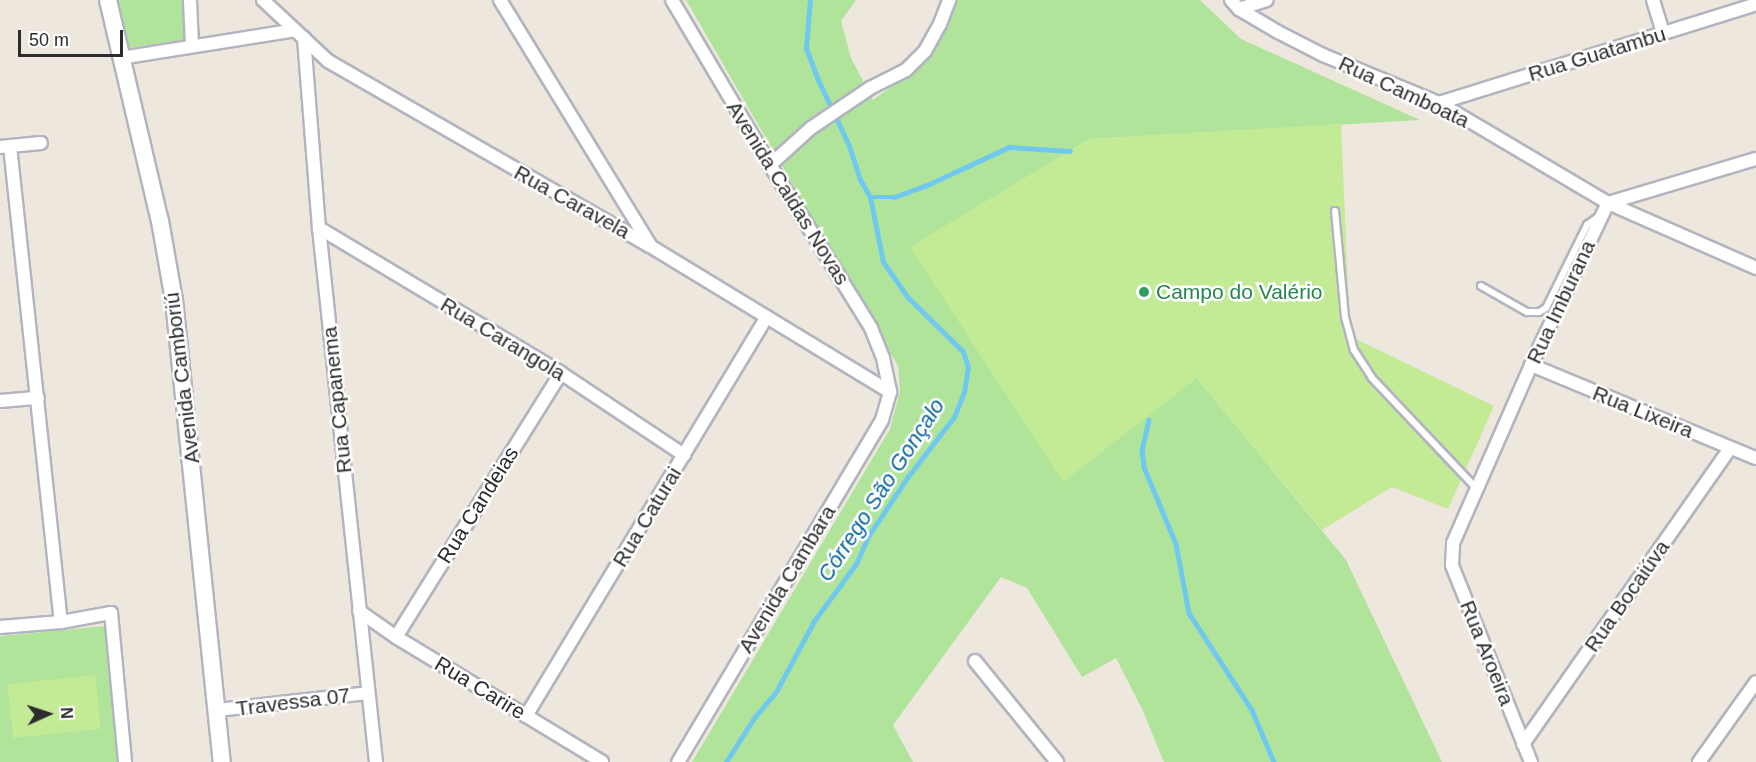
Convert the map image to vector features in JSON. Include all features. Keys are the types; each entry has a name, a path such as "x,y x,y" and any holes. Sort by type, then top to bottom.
{"street":[{"name":"Avenida Camboriú","path":"108,0 160,221 174,300 222,762"},
{"path":"190,0 192,46"},
{"name":"Rua Caravela","path":"263,0 328,61 650,246 890,392"},
{"path":"500,0 650,246"},
{"name":"Avenida Caldas Novas","path":"672,0 770,165 871,328 883,358 890,392"},
{"path":"770,165 811,128 870,88 906,70 925,51 940,24 949,0"},
{"path":"1235,4 1267,0"},
{"path":"1653,0 1664,33"},
{"name":"Rua Camboata","path":"1235,4 1323,55 1439,103 1608,203 1756,268"},
{"name":"Rua Guatambu","path":"1439,103 1756,4"},
{"path":"121,58 192,46 299,34"},
{"name":"Rua Capanema","path":"299,34 376,762"},
{"path":"41,142 5,146 38,398 61,622"},
{"path":"1608,203 1756,159"},
{"name":"Rua Imburana","path":"1453,543 1531,365 1608,203"},
{"name":"Rua Carangola","path":"319,228 561,374 684,455"},
{"name":"Rua Caturai","path":"526,716 767,317"},
{"name":"Rua Lixeira","path":"1531,365 1756,458"},
{"name":"Rua Candeias","path":"396,637 561,374"},
{"name":"Avenida Cambara","path":"678,762 882,420 890,392"},
{"path":"0,401 38,398"},
{"name":"Rua Bocaiúva","path":"1523,744 1730,448"},
{"name":"Rua Aroeira","path":"1453,543 1452,566 1531,762"},
{"name":"Rua Carire","path":"359,611 396,637 602,762"},
{"path":"0,627 61,622 111,613 126,762"},
{"path":"975,661 1057,762"},
{"path":"1699,762 1756,682"},
{"name":"Travessa 07","path":"217,710 368,693"}],"lane":[{"path":"1335,212 1345,317 1354,350 1372,378 1477,489"},
{"path":"1481,286 1527,312 1539,312 1546,308 1587,225 1601,217"}],"green space":[{"path":"118,0 185,0 188,39 129,48"},
{"path":"686,0 856,0 841,21 851,58 873,100 920,66 942,38 957,0 1200,0 1241,39 1420,120 1090,139 1197,378 1346,560 1442,762 1164,762 1143,711 1116,658 1082,677 1027,588 1001,577 893,725 913,762 692,762 890,429 900,391 898,366"},
{"name":"Campo do Valério","path":"1341,124 1350,336 1494,406 1448,509 1392,487 1322,530 1197,378 1063,482 910,247 1089,139"},
{"path":"107,627 122,762 0,762 0,636"},
{"path":"95,675 101,729 13,738 7,684"}],"waterway":[{"name":"Córrego São Gonçalo","path":"726,762 754,718 776,692 814,621 856,564 869,535 907,478 954,417 964,392 968,368 963,352 908,298 883,262 870,197 860,180 849,146 818,80 806,48 810,0"},
{"path":"870,197 894,197 925,186 1009,147 1070,151"},
{"path":"1149,420 1142,450 1144,467 1176,544 1189,613 1252,710 1274,762"}],"place":[{"name":"Campo do Valério","path":"1144,292"}]}
